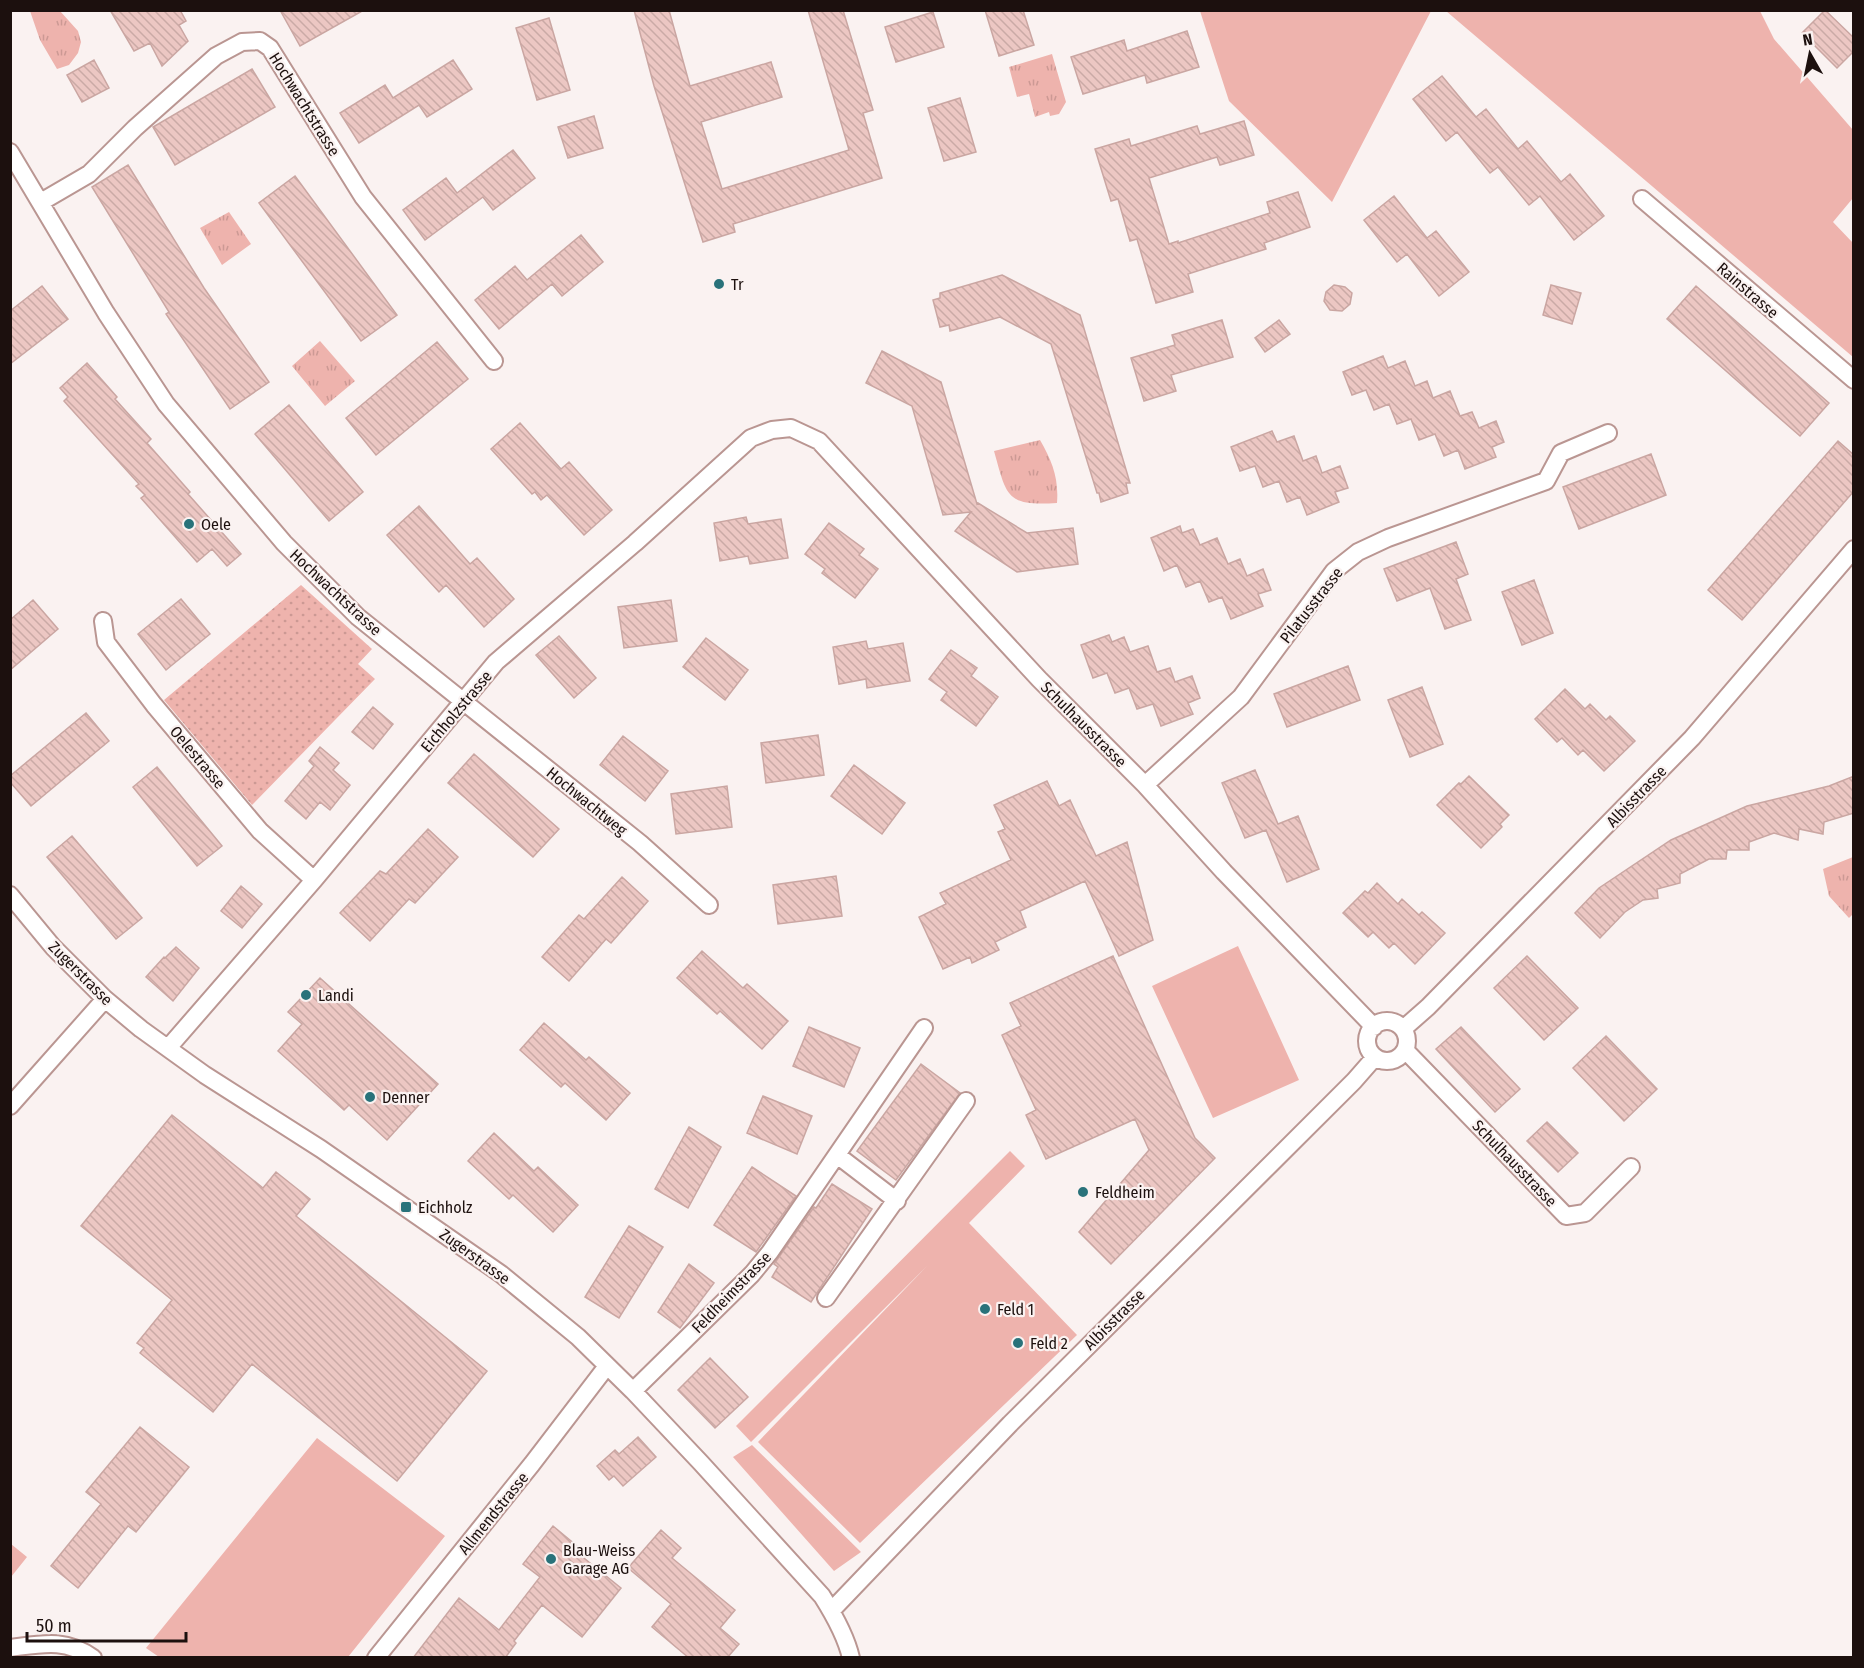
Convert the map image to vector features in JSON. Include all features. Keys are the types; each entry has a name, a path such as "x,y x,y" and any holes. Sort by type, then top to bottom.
{"street":[{"name":"Hochwachtstrasse","path":"41,202 89,174 135,128 216,56 242,42 260,40 270,48 363,197 494,361"},
{"name":"Hochwachtstrasse","path":"10,152 106,313 166,404 292,552 358,617 462,702"},
{"name":"Rainstrasse","path":"1642,200 1854,380"},
{"name":"Eichholzstrasse","path":"168,1048 314,880 496,662 635,543 752,438 772,430 791,428"},
{"name":"Schulhausstrasse","path":"791,428 819,441 1039,679 1145,785 1224,873 1374,1027"},
{"name":"Pilatusstrasse","path":"1145,785 1241,697 1334,571 1358,552 1388,538 1546,481 1562,453 1608,433"},
{"name":"Albisstrasse","path":"1403,1029 1428,1007 1692,738 1854,549"},
{"name":"Oelestrasse","path":"103,621 106,642 154,705 260,831 314,880"},
{"name":"Hochwachtweg","path":"462,702 640,843 709,905"},
{"name":"Zugerstrasse","path":"10,895 53,947 105,999 141,1029 205,1075 377,1188 501,1274 578,1337 633,1391 822,1596 832,1610 849,1647 851,1658"},
{"path":"10,1106 105,999"},
{"path":"1394,1022 1403,1029 1407,1039 1405,1050 1397,1058 1390,1061 1382,1060 1370,1051 1367,1042 1369,1034 1380,1023 1394,1022"},
{"name":"Feldheimstrasse","path":"633,1391 752,1274 770,1252 924,1028"},
{"name":"Schulhausstrasse","path":"1405,1050 1566,1216 1585,1212 1631,1167"},
{"name":"Albisstrasse","path":"832,1610 1017,1416 1354,1081 1375,1057"},
{"path":"826,1298 966,1101"},
{"path":"837,1155 897,1201"},
{"name":"Allmendstrasse","path":"376,1658 608,1366"},
{"path":"10,1648 51,1642 69,1645 93,1658"}],"green space":[{"path":"30,11 60,11 78,31 81,42 78,53 69,65 57,69 40,40"},
{"path":"1200,11 1431,11 1332,202 1229,101"},
{"path":"1446,11 1760,11 1774,39 1853,130 1853,198 1833,222 1853,243 1853,357"},
{"path":"1052,54 1066,102 1059,114 1050,116 1049,112 1035,117 1029,94 1017,97 1009,67"},
{"path":"229,212 251,244 222,265 200,228"},
{"path":"320,341 355,381 325,406 292,366"},
{"path":"1040,440 1054,470 1057,503 1027,503 1011,495 1002,479 994,451"},
{"path":"301,585 372,649 358,664 375,679 252,805 164,700"},
{"path":"1853,857 1853,914 1849,918 1829,896 1823,869"},
{"path":"1238,946 1299,1080 1213,1118 1152,986"},
{"path":"1010,1151 1025,1166 969,1223 1077,1335 860,1543 758,1442 928,1265 751,1442 736,1426"},
{"path":"317,1438 445,1536 348,1657 159,1657 146,1648"},
{"path":"752,1445 861,1552 834,1571 733,1457"},
{"path":"11,1544 27,1557 11,1577"}],"building":[{"path":"110,10 180,10 186,21 179,25 188,41 162,66 150,43 134,51"},
{"path":"280,10 364,10 300,46"},
{"path":"634,10 669,10 690,86 771,62 782,97 701,122 722,189 849,150 808,10 843,10 873,110 863,113 882,178 733,224 735,232 703,242 654,86"},
{"path":"985,10 1023,10 1034,45 999,56"},
{"path":"1825,10 1854,38 1854,51 1837,68 1802,33"},
{"path":"933,12 944,47 896,62 885,27"},
{"path":"549,18 570,90 537,100 516,28"},
{"path":"1187,31 1199,67 1147,83 1145,75 1083,94 1071,57 1124,40 1127,51"},
{"path":"94,60 109,88 82,102 67,75"},
{"path":"453,60 472,89 427,117 419,105 359,143 340,113 385,85 393,98"},
{"path":"252,69 275,107 175,165 153,127"},
{"path":"1442,76 1476,117 1486,109 1518,149 1527,141 1561,182 1570,174 1604,216 1574,240 1540,196 1529,205 1498,167 1490,173 1457,132 1446,141 1413,99"},
{"path":"960,98 976,152 944,161 928,108"},
{"path":"594,116 603,148 568,158 558,127"},
{"path":"1244,121 1254,155 1220,165 1217,157 1149,178 1169,244 1270,213 1267,202 1298,192 1310,227 1264,243 1266,249 1188,274 1193,292 1156,303 1137,239 1130,241 1118,199 1111,201 1095,149 1129,139 1131,146 1197,126 1200,134"},
{"path":"513,150 535,178 493,210 483,197 425,240 403,210 446,178 457,193"},
{"path":"128,165 204,288 269,382 230,409 166,314 169,312 92,187"},
{"path":"295,176 397,315 361,341 259,203"},
{"path":"1394,196 1427,238 1436,231 1469,272 1439,296 1407,254 1397,262 1364,220"},
{"path":"581,235 603,262 562,296 552,284 499,329 475,300 515,266 527,280"},
{"path":"1002,275 1080,315 1130,483 1126,483 1128,493 1101,502 1051,344 1000,317 950,331 949,325 940,327 933,300 940,298 940,293"},
{"path":"1334,285 1345,287 1352,293 1350,304 1342,311 1330,310 1324,301 1326,292"},
{"path":"1551,285 1581,293 1572,324 1543,315"},
{"path":"42,286 68,319 10,364 10,311"},
{"path":"1696,286 1829,403 1800,436 1667,319"},
{"path":"1222,320 1233,357 1171,375 1176,391 1144,401 1131,358 1175,345 1172,335"},
{"path":"1279,320 1290,334 1265,352 1255,338"},
{"path":"437,342 468,379 376,455 346,418"},
{"path":"882,351 941,382 977,504 1027,533 1073,528 1078,564 1017,572 955,531 971,512 943,515 912,406 866,383"},
{"path":"1383,356 1388,368 1405,361 1415,386 1427,381 1433,398 1450,391 1460,416 1472,412 1479,428 1496,421 1504,442 1492,447 1496,457 1465,469 1458,450 1444,456 1435,434 1419,440 1411,419 1397,424 1389,404 1374,410 1366,390 1352,395 1343,372"},
{"path":"87,363 151,439 147,443 190,492 188,494 241,554 227,566 212,549 197,562 141,498 145,495 136,486 139,484 64,401 68,397 60,388"},
{"path":"289,405 363,492 329,521 255,434"},
{"path":"520,423 561,469 569,462 612,510 584,535 547,495 541,500 535,492 532,494 491,449"},
{"path":"1272,431 1277,442 1294,436 1303,461 1316,456 1322,473 1340,466 1348,488 1335,492 1339,502 1307,515 1300,497 1287,502 1279,481 1263,487 1255,466 1240,471 1231,447"},
{"path":"1838,441 1854,455 1854,491 1742,620 1708,590"},
{"path":"1651,454 1666,495 1579,529 1563,487"},
{"path":"419,506 470,564 477,558 514,599 484,627 446,585 439,592 387,535"},
{"path":"746,517 748,524 781,519 788,558 750,564 748,556 720,561 714,523"},
{"path":"829,523 864,549 859,555 878,569 855,598 822,573 825,569 805,554"},
{"path":"1180,526 1182,533 1193,529 1200,545 1217,538 1228,564 1240,559 1247,576 1263,569 1271,590 1258,594 1263,606 1231,619 1222,597 1209,602 1200,581 1186,587 1177,565 1164,571 1151,538"},
{"path":"1456,542 1468,574 1456,579 1471,620 1445,629 1430,588 1397,601 1384,569"},
{"path":"1534,580 1553,633 1522,645 1502,592"},
{"path":"181,599 210,634 166,670 138,634"},
{"path":"33,600 58,629 10,670 10,620"},
{"path":"671,600 677,641 624,648 618,607"},
{"path":"1109,635 1112,642 1124,637 1130,652 1148,646 1157,672 1170,668 1175,682 1192,676 1200,698 1188,703 1193,714 1161,726 1153,704 1137,709 1129,688 1115,693 1107,673 1093,678 1081,645"},
{"path":"559,636 596,678 574,698 536,655"},
{"path":"706,638 748,670 725,700 683,667"},
{"path":"866,641 868,649 903,643 910,681 867,688 866,679 839,684 833,647"},
{"path":"951,650 977,668 971,676 998,697 976,726 941,700 947,692 929,679"},
{"path":"1348,666 1360,700 1287,727 1274,694"},
{"path":"1422,687 1443,744 1410,757 1388,700"},
{"path":"1565,689 1585,709 1590,704 1606,720 1610,716 1635,741 1604,771 1583,750 1578,755 1562,738 1557,742 1535,719"},
{"path":"373,707 393,724 373,749 352,732"},
{"path":"86,713 109,741 31,806 10,782 10,776"},
{"path":"818,735 824,775 766,783 761,743"},
{"path":"623,736 668,771 645,801 600,765"},
{"path":"320,747 339,763 333,770 350,785 330,810 320,802 306,819 285,801 314,766 309,761"},
{"path":"474,754 559,829 533,857 448,783"},
{"path":"854,765 905,803 882,834 831,796"},
{"path":"157,767 222,846 197,866 133,787"},
{"path":"1255,770 1278,824 1298,816 1319,869 1287,882 1266,830 1245,838 1222,783"},
{"path":"1469,776 1509,815 1500,824 1502,827 1481,848 1437,805"},
{"path":"1854,776 1854,813 1824,822 1823,834 1799,829 1798,840 1774,833 1749,842 1749,850 1727,850 1726,859 1709,859 1680,874 1680,883 1657,889 1658,898 1643,900 1625,912 1600,938 1575,913 1599,888 1671,840 1747,806 1829,786"},
{"path":"1047,781 1059,806 1070,800 1096,856 1127,842 1153,940 1119,956 1085,881 1020,911 1026,927 995,942 999,950 972,963 970,957 943,969 919,917 946,904 940,893 1011,860 998,832 1005,829 994,805"},
{"path":"727,786 732,827 676,834 671,794"},
{"path":"428,829 458,857 415,903 409,899 370,941 340,913 380,871 386,874"},
{"path":"72,836 142,918 116,939 47,857"},
{"path":"836,876 842,916 778,924 773,885"},
{"path":"622,877 648,901 611,943 606,939 569,981 542,957 579,915 584,919"},
{"path":"1377,883 1398,904 1402,899 1419,915 1422,912 1445,933 1415,964 1394,943 1389,948 1373,932 1368,937 1343,913 1365,891 1368,893"},
{"path":"241,886 262,904 242,928 221,911"},
{"path":"176,947 199,968 173,1001 146,977"},
{"path":"702,951 743,988 747,984 788,1021 762,1049 720,1011 717,1014 677,978"},
{"path":"1113,956 1195,1138 1215,1158 1111,1264 1079,1232 1149,1150 1135,1119 1046,1159 1026,1115 1036,1110 1002,1035 1021,1026 1010,1003"},
{"path":"1527,956 1578,1008 1544,1040 1494,988"},
{"path":"320,978 438,1084 387,1140 349,1105 344,1110 278,1051 302,1024 288,1012"},
{"path":"544,1023 586,1060 589,1057 630,1093 606,1120 565,1083 561,1087 520,1050"},
{"path":"809,1027 860,1048 844,1087 793,1066"},
{"path":"1461,1027 1520,1089 1495,1112 1436,1049"},
{"path":"1606,1036 1657,1089 1624,1121 1573,1068"},
{"path":"921,1064 960,1093 896,1180 857,1151"},
{"path":"763,1096 812,1116 797,1154 747,1133"},
{"path":"172,1115 263,1188 276,1172 310,1199 296,1216 487,1371 397,1481 252,1364 213,1412 140,1353 144,1348 137,1343 172,1300 81,1226"},
{"path":"1547,1122 1578,1153 1558,1172 1527,1141"},
{"path":"689,1127 721,1147 688,1208 655,1189"},
{"path":"494,1133 534,1171 538,1167 578,1205 553,1232 513,1195 509,1199 468,1161"},
{"path":"752,1167 796,1196 756,1252 714,1225"},
{"path":"832,1184 872,1209 811,1302 772,1277 778,1267 774,1264"},
{"path":"629,1226 663,1247 619,1318 585,1297"},
{"path":"689,1264 714,1283 680,1328 658,1312"},
{"path":"710,1358 748,1397 715,1428 678,1390"},
{"path":"140,1427 189,1467 136,1532 128,1526 78,1588 51,1566 101,1504 86,1492"},
{"path":"638,1437 656,1457 623,1486 614,1476 609,1480 597,1466 615,1450 619,1454"},
{"path":"553,1526 582,1550 579,1554 621,1588 582,1637 542,1605 514,1641 516,1643 505,1658 413,1658 459,1598 499,1630 540,1577 523,1564"},
{"path":"661,1530 681,1548 672,1558 735,1610 720,1628 739,1644 727,1658 689,1658 652,1627 671,1604 628,1568"}],"place":[{"name":"Tr","path":"719,284"},
{"name":"Oele","path":"189,524"},
{"name":"Landi","path":"306,995"},
{"name":"Denner","path":"370,1097"},
{"name":"Feldheim","path":"1083,1192"},
{"name":"Eichholz","path":"406,1207"},
{"name":"Feld 1","path":"985,1309"},
{"name":"Feld 2","path":"1018,1343"},
{"name":"Blau-Weiss Garage AG","path":"551,1559"}]}
